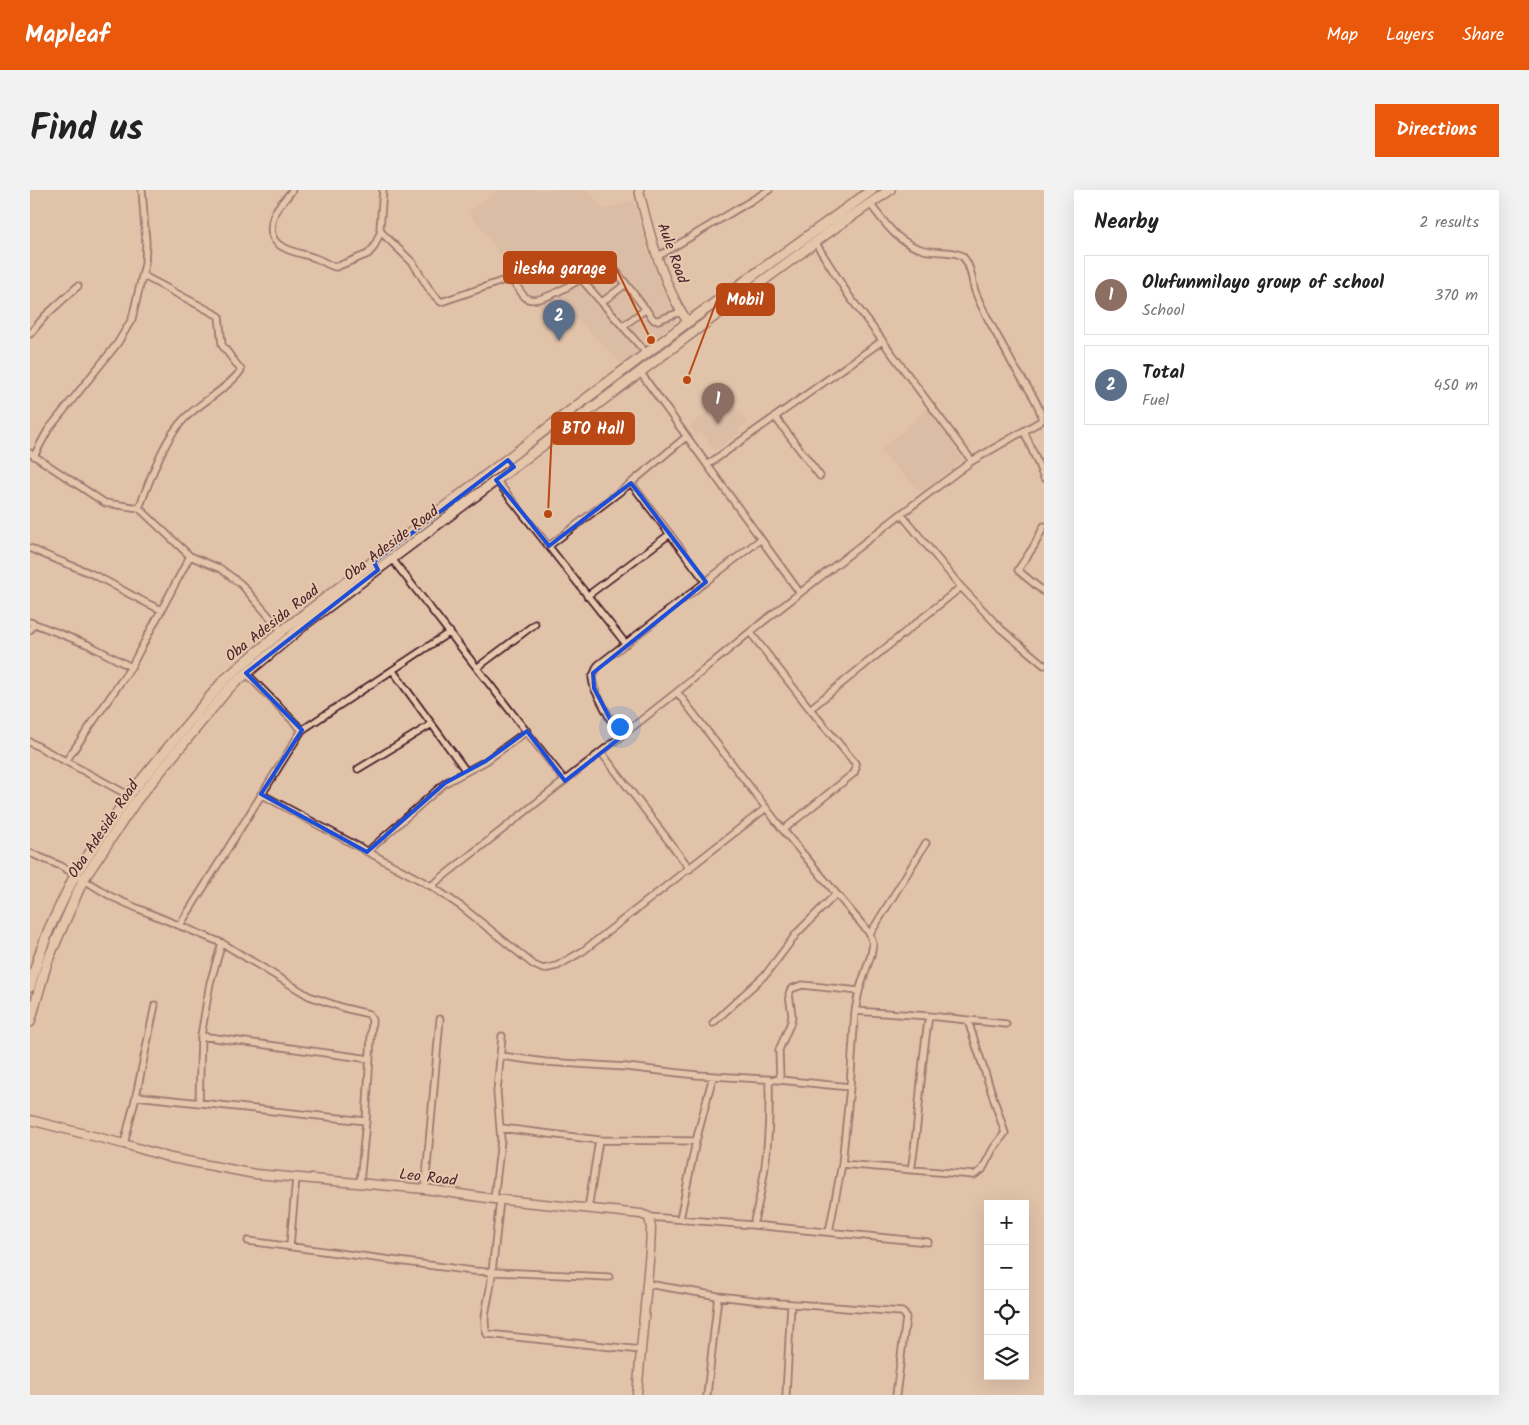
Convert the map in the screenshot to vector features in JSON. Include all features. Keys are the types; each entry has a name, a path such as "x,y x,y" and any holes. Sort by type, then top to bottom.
{"main road":[{"name":"Oba Adesida Road","path":"30,987 49,929 79,877 132,798 223,680 282,631 376,566 511,464 587,398 688,322 872,190"},
{"name":"Oba Adeside Road","path":"132,798 217,701 246,673 376,566 392,559 496,480 511,464 640,372 815,242 890,190"},
{"name":"Oba Adeside Road","path":"30,1022 47,962 79,877"}],"street":[{"path":"142,190 146,243 142,275 132,319 126,331 48,430 32,455 105,503 139,508 190,556 221,569 242,584 282,631"},
{"path":"292,190 275,212 271,226 273,238 283,248 336,267 368,254 374,247 381,231 383,190"},
{"name":"Aule Road","path":"639,190 657,256 681,312 688,322"},
{"path":"657,256 769,190"},
{"path":"431,886 901,514 972,461 1041,421 1041,415 1026,385 1013,365 978,297 964,258 957,254 925,250 906,244 870,204"},
{"path":"381,231 413,263 431,292 441,302 505,280 514,282 524,296 532,300 560,291 582,280 604,264 613,267 656,321 681,312"},
{"path":"815,242 848,296 972,461"},
{"path":"139,508 160,457 177,427 191,412 216,393 241,370 222,345 219,316 142,275"},
{"path":"582,280 647,354"},
{"path":"602,302 626,284"},
{"path":"30,334 45,316 78,286"},
{"path":"623,326 646,310"},
{"path":"707,465 882,341"},
{"path":"640,372 800,593"},
{"path":"775,417 820,476"},
{"path":"1024,431 1044,478"},
{"path":"549,546 631,483 686,436"},
{"path":"496,480 626,644"},
{"path":"631,483 706,582"},
{"path":"901,514 961,587 1001,629 1044,665"},
{"path":"1044,526 1034,546 1018,570 1044,592"},
{"path":"587,596 670,534"},
{"path":"620,738 594,688 592,678 598,665 761,540"},
{"path":"30,548 57,561 93,574 146,604 162,610"},
{"path":"66,761 131,667 190,556"},
{"path":"392,559 565,781"},
{"path":"810,709 961,587"},
{"path":"30,630 32,623 89,645 131,667"},
{"path":"478,667 535,624"},
{"path":"180,925 302,730 394,671 450,632"},
{"path":"750,632 856,768 854,773 783,830"},
{"path":"394,671 466,771"},
{"path":"246,673 302,730"},
{"path":"677,692 783,830 870,934 873,944 855,1011 842,1164 829,1232"},
{"path":"358,769 432,724"},
{"path":"366,852 439,788 486,761 527,731"},
{"path":"30,742 132,798"},
{"path":"601,752 690,869"},
{"path":"261,794 431,886 462,907 534,965 543,970 557,966 583,951 766,808"},
{"path":"870,934 926,843"},
{"path":"30,853 48,859 112,897 222,943 309,996 369,1014 372,1020 370,1059 360,1183"},
{"path":"714,1023 766,973 796,933 836,894"},
{"path":"199,1102 201,1036 210,983 222,943"},
{"path":"780,1080 779,1050 791,1022 789,994 791,989 802,985 859,991"},
{"path":"124,1144 155,1005"},
{"path":"855,1011 1006,1024"},
{"path":"911,1170 918,1125 921,1080 929,1016"},
{"path":"425,1189 440,1019"},
{"path":"842,1164 974,1175 980,1172 1005,1133 968,1021"},
{"path":"201,1036 370,1059"},
{"path":"502,1036 497,1092 502,1140 492,1272 485,1327 487,1334 641,1350"},
{"path":"501,1056 545,1062 850,1087"},
{"path":"680,1219 712,1076"},
{"path":"754,1226 766,1166 769,1128 769,1080"},
{"path":"136,1096 366,1121"},
{"name":"Leo Road","path":"30,1120 156,1154 255,1174 425,1189 497,1199 641,1214 649,1217"},
{"path":"501,1128 599,1140 696,1141"},
{"path":"588,1209 599,1140"},
{"path":"290,1246 296,1178"},
{"path":"637,1395 648,1284 651,1228 649,1217 928,1242"},
{"path":"248,1241 492,1272 609,1277"},
{"path":"648,1284 718,1296 791,1304 902,1312 905,1314 902,1356 896,1395"},
{"path":"707,1395 718,1296"},
{"path":"786,1395 791,1304"}],"highlighted area":[{"path":"508,460 514,467 496,480 549,546 631,483 706,582 593,673 594,688 620,738 565,781 527,731 486,761 445,783 367,852 261,794 302,730 246,673 378,570 374,562"}],"shaded area":[{"path":"498,190 588,190 604,210 634,200 647,250 676,321 623,365 564,306 549,319 469,212"},
{"path":"726,397 747,422 738,428 740,433 715,450 701,432 696,435 690,426"},
{"path":"927,409 963,459 922,493 880,451"}],"place":[{"name":"ilesha garage","path":"651,340"},
{"name":"Total","path":"559,341"},
{"name":"Mobil","path":"687,380"},
{"name":"Olufunmilayo group of school","path":"718,424"},
{"name":"BTO Hall","path":"548,514"}]}
